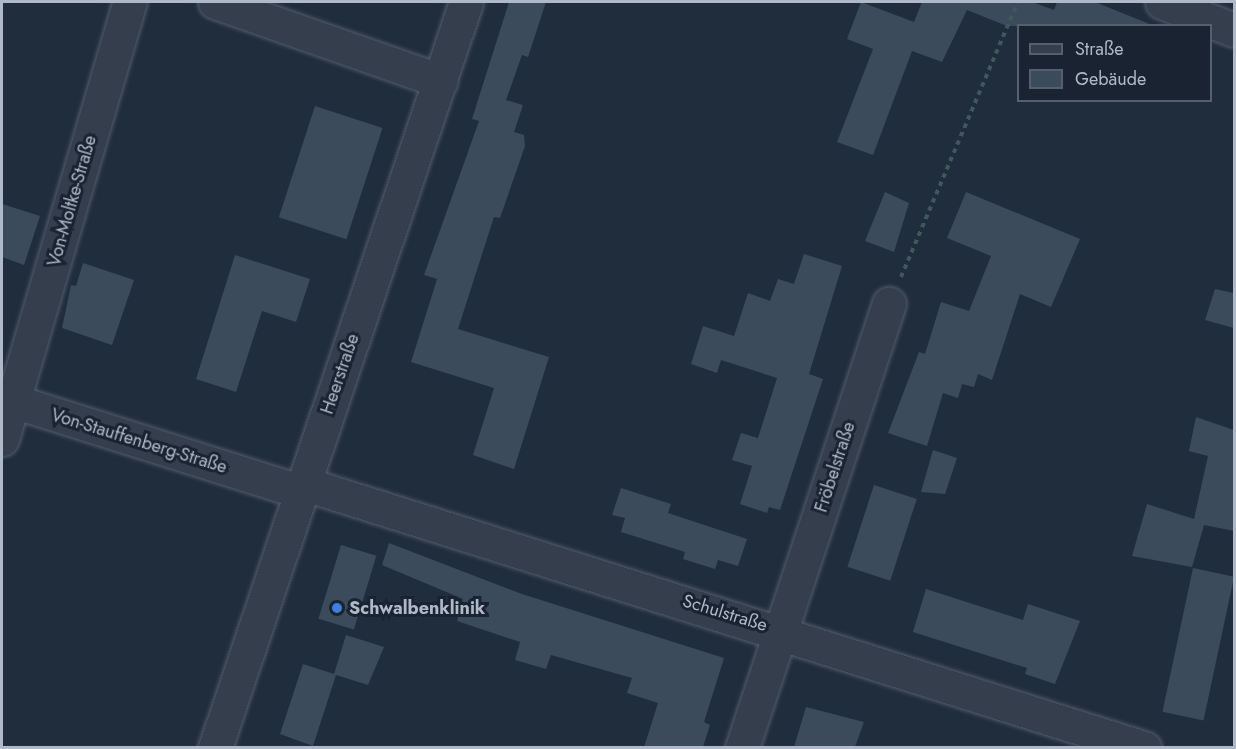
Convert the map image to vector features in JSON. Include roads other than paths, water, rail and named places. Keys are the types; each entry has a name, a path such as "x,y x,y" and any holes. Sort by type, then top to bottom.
{"street":[{"name":"Von-Moltke-Straße","path":"13,401 130,2"},
{"path":"215,2 441,81"},
{"name":"Heerstraße","path":"215,747 466,2"},
{"path":"1162,2 1234,30"},
{"name":"Fröbelstraße","path":"742,747 890,304"},
{"path":"2,439 13,401"},
{"name":"Von-Stauffenberg-Straße","path":"13,401 304,488"},
{"name":"Schulstraße","path":"304,488 781,630 1144,747"}],"place":[{"name":"Schwalbenklinik","path":"337,608"}]}
